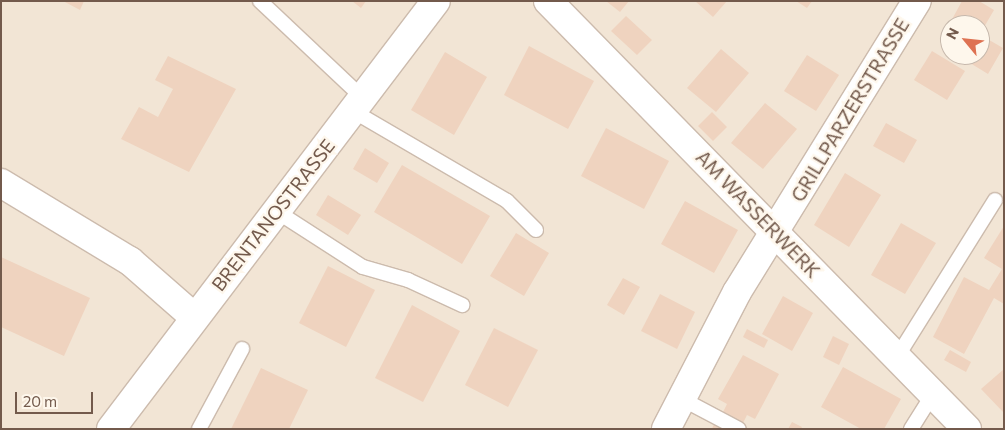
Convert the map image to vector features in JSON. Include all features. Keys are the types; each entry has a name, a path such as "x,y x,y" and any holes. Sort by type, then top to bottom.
{"street":[{"name":"BRENTANOSTRASSE","path":"111,429 194,317 436,1"},
{"name":"AM WASSERWERK","path":"548,1 967,429"},
{"name":"GRILLPARZERSTRASSE","path":"666,429 737,292 776,232 917,1"},
{"path":"1,183 130,261 194,317"}],"lane":[{"path":"260,1 358,104 507,202 536,230"},
{"path":"897,357 995,200"},
{"path":"276,211 363,267 408,280 462,305"},
{"path":"199,429 242,349"},
{"path":"911,429 933,394"},
{"path":"682,399 739,429"}],"shaded area":[{"path":"1,1 1004,1 1004,429 1,429"}],"building":[{"path":"63,1 84,1 80,10"},
{"path":"352,1 366,1 361,8"},
{"path":"606,1 629,1 620,12"},
{"path":"695,1 727,1 713,17"},
{"path":"796,1 812,1 807,8"},
{"path":"962,1 979,1 994,10 990,17 990,15 954,15"},
{"path":"626,16 652,40 637,55 611,31"},
{"path":"990,40 1003,48 988,74 973,65 990,65"},
{"path":"529,46 594,81 568,129 504,95"},
{"path":"721,49 749,73 716,112 687,88"},
{"path":"932,51 940,56 940,65 955,65 965,71 947,100 914,80"},
{"path":"445,52 487,77 454,135 411,110"},
{"path":"807,55 839,75 816,111 784,91"},
{"path":"168,56 236,89 189,172 121,139 139,107 158,117 173,89 155,80"},
{"path":"765,103 797,129 763,169 731,143"},
{"path":"712,112 727,127 713,141 698,126"},
{"path":"886,123 917,140 904,163 873,146"},
{"path":"606,128 669,161 644,209 581,176"},
{"path":"365,148 389,163 377,183 353,169"},
{"path":"402,165 490,216 462,264 374,212"},
{"path":"845,173 881,195 849,247 814,225"},
{"path":"328,195 361,215 348,235 316,215"},
{"path":"685,201 738,230 714,273 661,244"},
{"path":"901,223 936,243 905,294 871,275"},
{"path":"1004,226 1004,304 994,298 964,354 933,337 964,277 989,290 1002,269 984,258"},
{"path":"516,233 549,253 524,296 490,276"},
{"path":"1,257 90,298 64,356 1,327"},
{"path":"328,266 375,290 346,347 299,323"},
{"path":"623,278 640,287 624,315 607,305"},
{"path":"660,294 695,312 677,349 641,331"},
{"path":"783,296 813,313 792,351 762,334"},
{"path":"412,305 460,331 423,402 375,378"},
{"path":"494,328 538,350 508,407 465,385"},
{"path":"747,329 768,340 764,348 743,337"},
{"path":"833,336 849,344 839,365 823,357"},
{"path":"950,350 971,362 966,372 944,360"},
{"path":"743,355 779,374 755,419 747,415 742,425 722,414 727,404 718,399"},
{"path":"843,367 901,399 884,429 861,429 821,407"},
{"path":"261,368 308,390 289,429 231,429"},
{"path":"1004,369 1004,413 981,389"},
{"path":"792,422 802,427 801,429 788,429"},
{"path":"714,424 724,429 712,429"}]}
